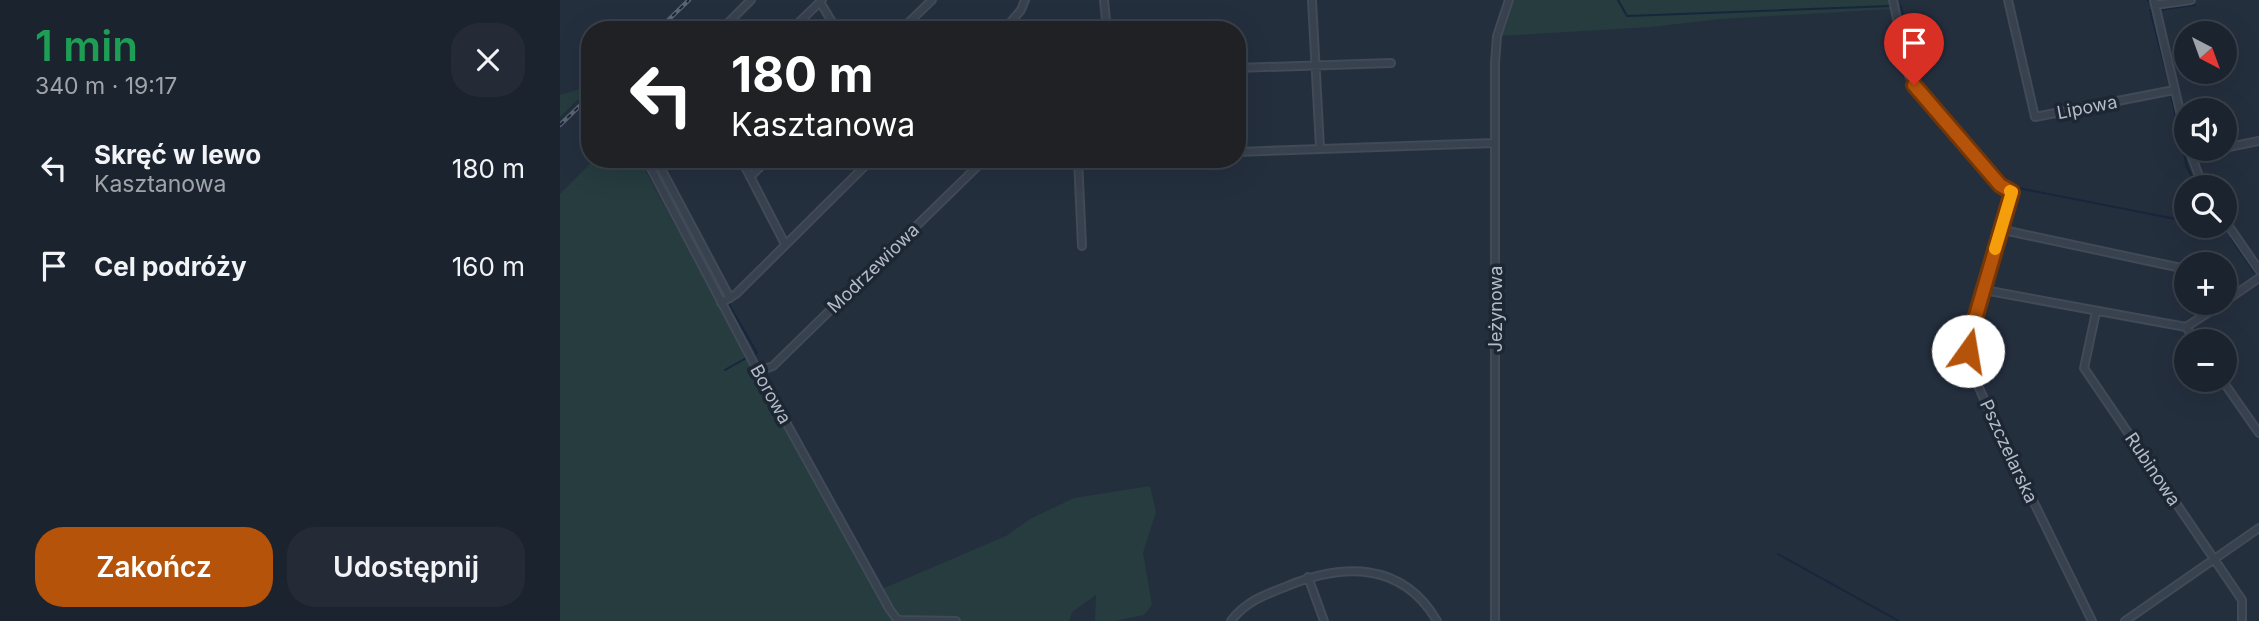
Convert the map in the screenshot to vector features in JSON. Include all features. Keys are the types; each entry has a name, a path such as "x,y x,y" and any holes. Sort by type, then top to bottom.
{"street":[{"path":"730,21 751,0"},
{"path":"910,21 932,0"},
{"path":"1012,21 1025,0"},
{"path":"1104,0 1106,21"},
{"path":"1312,0 1320,148"},
{"name":"Jeżynowa","path":"1495,621 1494,143 1497,36 1509,0"},
{"name":"Pszczelarska","path":"1893,0 1909,76 1914,85 2000,185 2012,192 1968,343 1969,359 1975,379 2092,621"},
{"name":"Lipowa","path":"2008,0 2035,117 2174,90"},
{"path":"2176,98 2155,3 2191,0"},
{"path":"800,21 821,1 832,21"},
{"path":"1246,68 1391,63"},
{"path":"2237,145 2259,141"},
{"path":"1246,152 1494,143"},
{"name":"Borowa","path":"651,168 721,303 883,599 897,619 905,620"},
{"path":"662,168 730,298"},
{"path":"746,168 785,244"},
{"path":"750,177 759,168"},
{"path":"721,303 730,298 863,168"},
{"name":"Modrzewiowa","path":"758,371 773,366 976,168"},
{"path":"1078,168 1082,246"},
{"path":"2008,231 2174,266"},
{"path":"2237,238 2259,270"},
{"path":"2237,293 2259,278"},
{"path":"1984,290 2186,327 2204,315"},
{"name":"Rubinowa","path":"2096,312 2084,368 2242,600 2242,621"},
{"path":"2230,392 2259,433"},
{"path":"2125,621 2259,528"},
{"path":"1231,621 1241,609 1256,599 1308,577 1333,571 1359,570 1378,574 1415,593 1437,621"},
{"path":"1308,577 1324,621"},
{"path":"905,620 956,621"}],"green space":[{"path":"1512,0 1889,0 1891,9 1500,36"},
{"path":"581,89 581,97 560,117 560,95"},
{"path":"586,168 644,168 875,592 1006,536 1030,519 1074,498 1150,486 1156,512 1143,553 1152,605 1144,615 1115,621 1095,621 1096,595 1072,612 1069,621 560,621 560,194"}],"waterway":[{"path":"1618,0 1627,16 1891,6"},
{"path":"2160,10 2195,5"},
{"path":"1901,6 1917,80 2013,187 2174,219"},
{"path":"2150,10 2170,86"},
{"path":"2171,95 2187,167 2191,175"},
{"path":"656,168 724,295"},
{"path":"2231,238 2255,273"},
{"path":"728,303 757,353 754,355"},
{"path":"725,370 748,357"},
{"path":"1778,554 1899,621"}],"railway":[{"path":"667,21 689,0"},
{"path":"560,125 581,105"}],"slow traffic":[{"path":"1995,249 2012,192 2010,191"}],"route":[{"path":"1914,85 2000,185 2012,192 1968,343 1968,351"}]}
